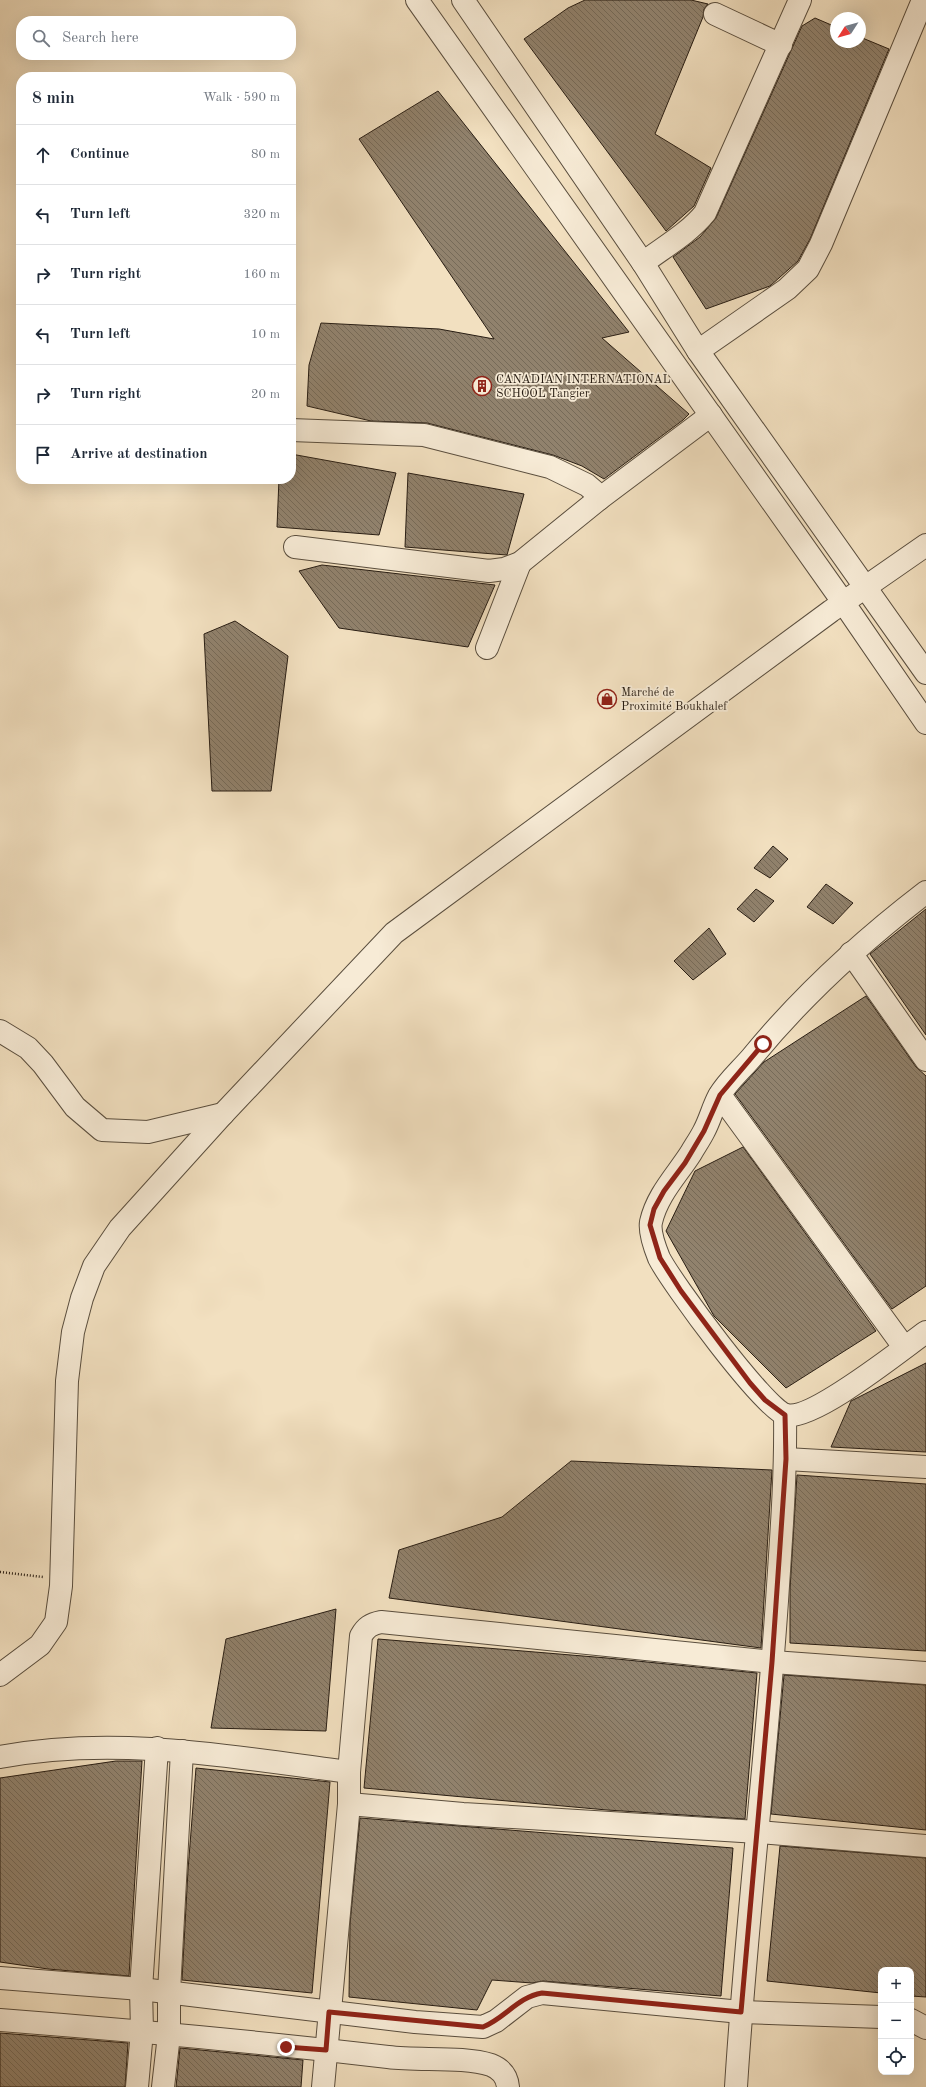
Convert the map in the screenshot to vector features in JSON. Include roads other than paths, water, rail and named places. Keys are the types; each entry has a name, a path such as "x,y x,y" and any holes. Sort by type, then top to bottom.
{"street":[{"path":"417,0 843,602 926,723"},
{"path":"463,0 643,262 698,351 776,463 866,586 926,673"},
{"path":"643,262 686,232 698,222 705,213 800,0"},
{"path":"698,351 787,289 808,269 821,244 923,0"},
{"path":"715,14 781,45"},
{"path":"295,547 489,571 504,569 520,563 599,499 711,415"},
{"path":"296,430 424,436 550,467 586,485 594,491 599,499"},
{"path":"0,1675 40,1646 56,1622 62,1580 67,1381 73,1332 82,1298 94,1266 120,1228 223,1114 394,933 843,602 926,545"},
{"path":"487,648 520,563"},
{"path":"926,892 882,925 807,996 763,1044 720,1095 704,1131 685,1163 664,1191 654,1209 650,1225 653,1241 660,1258 681,1291 750,1383 765,1400 785,1415 804,1411 855,1384 926,1332"},
{"path":"851,953 926,1060"},
{"path":"0,1031 28,1048 43,1064 75,1107 102,1130 148,1132 223,1114"},
{"path":"720,1095 904,1347"},
{"path":"736,2087 741,2012 772,1662 786,1459 785,1415"},
{"path":"786,1459 926,1467"},
{"path":"323,2087 349,1804 349,1772 361,1636 365,1629 372,1624 381,1622 772,1662 926,1673"},
{"path":"0,1757 32,1751 77,1747 157,1748 349,1772"},
{"path":"137,2087 142,2031 141,1990 157,1748"},
{"path":"163,2087 169,2035 169,1992 182,1751"},
{"path":"349,1804 463,1814 758,1832 926,1846"},
{"path":"0,1978 169,1992 329,2012 483,2027 496,2022 527,1997 542,1993 741,2012 878,2017"},
{"path":"0,2020 142,2031 406,2059 462,2061 489,2064 503,2073 507,2078 508,2087"},
{"path":"914,2022 926,2028"}],"place":[{"name":"CANADIAN INTERNATIONAL SCHOOL Tangier","path":"482,386"},
{"name":"Marché de Proximité Boukhalef","path":"607,699"}]}
